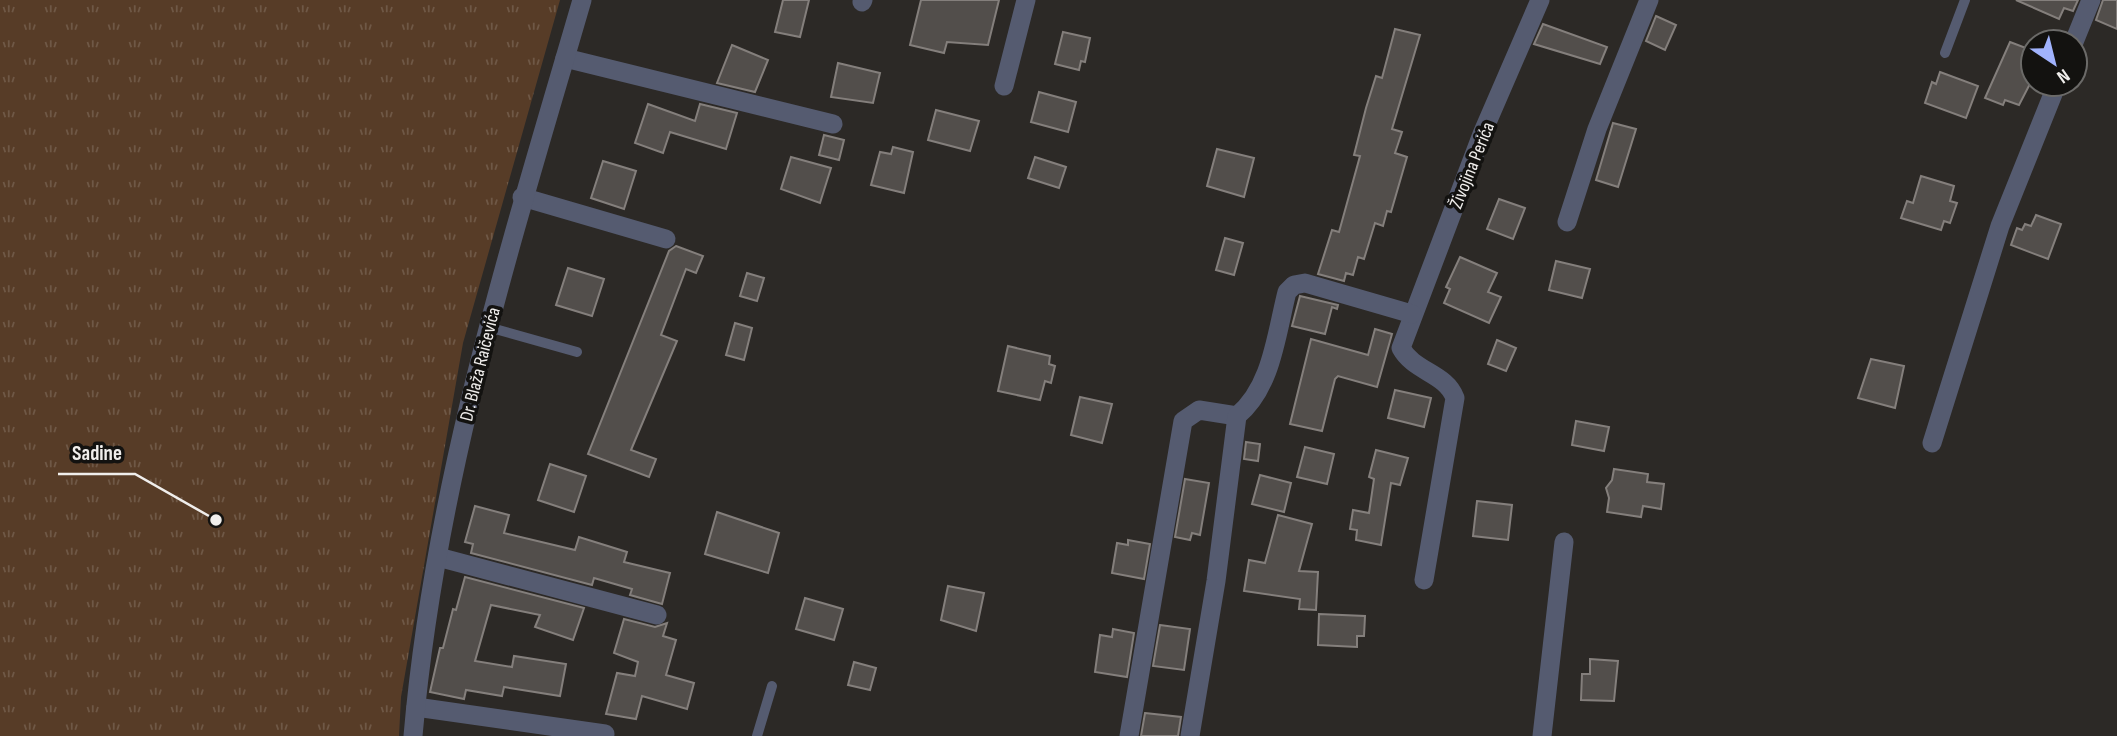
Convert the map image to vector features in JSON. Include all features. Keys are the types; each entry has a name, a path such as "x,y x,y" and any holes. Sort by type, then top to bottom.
{"street":[{"name":"Dr. Blaža Raičevića","path":"413,736 444,511 487,327 522,197 582,0"},
{"path":"1004,86 1027,0"},
{"name":"Živojina Perića","path":"1409,323 1482,134 1540,0"},
{"path":"1567,222 1597,129 1649,0"},
{"path":"2080,28 2091,0"},
{"path":"565,58 833,124"},
{"path":"1932,443 2000,226 2051,98"},
{"path":"522,197 666,239"},
{"path":"1190,736 1216,581 1237,416 1251,404 1263,383 1287,292 1294,285 1304,283 1409,323 1401,348 1407,359 1451,388 1455,398 1424,580"},
{"path":"1129,736 1183,421 1199,410 1237,416"},
{"path":"1542,736 1564,542"},
{"path":"438,557 657,615"},
{"path":"416,707 605,734"}],"lane":[{"path":"1945,53 1965,0"},
{"path":"487,327 577,352"},
{"path":"757,736 772,686"}],"green space":[{"path":"0,0 560,0 463,343 401,697 399,736 0,736"}],"building":[{"path":"783,0 809,0 800,37 775,32"},
{"path":"921,0 999,0 988,45 947,42 944,53 910,45"},
{"path":"2016,0 2078,0 2073,11 2064,8 2059,19"},
{"path":"2103,0 2117,0 2117,29 2096,20"},
{"path":"1656,16 1676,25 1665,50 1646,41"},
{"path":"1543,24 1607,47 1600,64 1534,44"},
{"path":"1395,29 1420,35 1392,129 1402,132 1395,153 1407,157 1391,212 1387,211 1383,226 1375,223 1364,259 1358,257 1353,275 1346,273 1344,281 1318,274 1332,230 1339,232 1360,156 1354,155 1366,108 1376,76 1382,78"},
{"path":"1063,32 1090,38 1085,62 1081,61 1079,70 1055,64"},
{"path":"2010,42 2019,45 2019,98 2023,98 2019,105 2005,100 2003,105 1985,98"},
{"path":"732,45 768,60 755,92 717,83"},
{"path":"838,63 880,73 873,103 831,97"},
{"path":"1940,72 1978,86 1966,118 1925,103 1932,82 1936,84"},
{"path":"1039,92 1076,102 1068,132 1031,122"},
{"path":"648,104 695,121 700,104 737,113 726,149 670,132 663,153 635,143"},
{"path":"936,110 979,121 970,151 928,140"},
{"path":"1613,123 1636,129 1618,187 1596,180"},
{"path":"824,135 844,140 839,160 819,155"},
{"path":"893,147 913,152 904,193 871,185 880,152 891,154"},
{"path":"1217,149 1254,158 1244,197 1207,186"},
{"path":"791,157 831,168 820,203 781,189"},
{"path":"1035,157 1066,167 1059,188 1028,178"},
{"path":"603,161 636,171 624,209 591,198"},
{"path":"1921,176 1954,186 1950,201 1957,203 1950,223 1944,221 1941,230 1901,218 1907,201 1913,203"},
{"path":"1499,199 1525,208 1513,239 1487,229"},
{"path":"2036,215 2061,224 2048,259 2011,245 2017,228 2022,230 2025,224 2031,226"},
{"path":"1225,238 1243,243 1234,275 1216,270"},
{"path":"676,246 703,256 696,273 686,269 661,335 677,341 631,450 656,459 649,477 588,454 669,251"},
{"path":"1460,257 1497,273 1488,292 1501,297 1489,323 1444,303 1450,289 1446,287"},
{"path":"1556,261 1590,269 1582,298 1549,290"},
{"path":"568,268 604,279 592,316 556,305"},
{"path":"747,273 764,278 757,301 740,296"},
{"path":"1300,296 1338,305 1337,309 1332,307 1325,334 1292,326"},
{"path":"735,323 752,328 744,360 726,355"},
{"path":"1375,329 1392,334 1377,387 1338,376 1322,431 1290,424 1311,339 1368,355"},
{"path":"1497,340 1516,348 1506,371 1488,364"},
{"path":"1008,346 1050,356 1049,364 1055,366 1051,383 1045,381 1040,400 998,391"},
{"path":"1871,359 1904,366 1895,408 1858,398"},
{"path":"1395,390 1431,398 1424,427 1388,418"},
{"path":"1080,397 1112,404 1102,443 1071,435"},
{"path":"1576,421 1609,427 1604,451 1572,445"},
{"path":"1246,442 1260,444 1258,461 1244,459"},
{"path":"1305,447 1334,454 1327,484 1297,477"},
{"path":"1376,450 1408,458 1400,485 1391,483 1381,545 1356,540 1357,530 1350,529 1353,510 1369,513 1374,479 1369,477"},
{"path":"550,464 586,476 574,512 538,500"},
{"path":"1614,469 1648,474 1647,482 1664,484 1661,509 1643,506 1641,517 1607,512 1609,498 1606,488 1612,480"},
{"path":"1260,475 1291,483 1284,512 1252,504"},
{"path":"1185,479 1209,483 1200,535 1192,533 1190,540 1175,537"},
{"path":"1477,501 1512,505 1508,540 1473,536"},
{"path":"475,506 509,515 504,533 575,550 579,537 627,552 624,562 670,573 662,604 630,595 632,589 594,578 592,585 471,553 473,544 465,542"},
{"path":"717,512 779,533 768,573 705,554"},
{"path":"1278,515 1312,524 1299,571 1318,572 1316,610 1299,609 1300,599 1244,591 1249,560 1265,563"},
{"path":"1128,540 1150,544 1144,579 1112,573 1117,543 1128,545"},
{"path":"465,577 584,608 573,640 535,627 540,615 491,605 475,661 512,667 514,656 566,664 560,696 504,687 502,696 466,690 464,699 430,692 440,648 443,648"},
{"path":"948,586 984,593 976,631 941,620"},
{"path":"805,598 843,609 834,640 796,629"},
{"path":"1319,614 1365,616 1364,636 1357,636 1357,647 1318,645"},
{"path":"624,619 655,627 667,623 663,636 676,640 666,675 694,683 687,709 642,696 636,719 606,714 617,673 635,676 638,662 614,653"},
{"path":"1160,625 1190,629 1184,670 1153,666"},
{"path":"1113,629 1134,633 1127,677 1095,672 1100,635 1112,637"},
{"path":"1590,659 1618,661 1614,701 1581,700 1582,674 1590,674"},
{"path":"854,662 876,668 870,690 848,685"},
{"path":"1145,713 1181,717 1178,736 1141,736"}],"place":[{"name":"Sadine","path":"216,520"}]}
